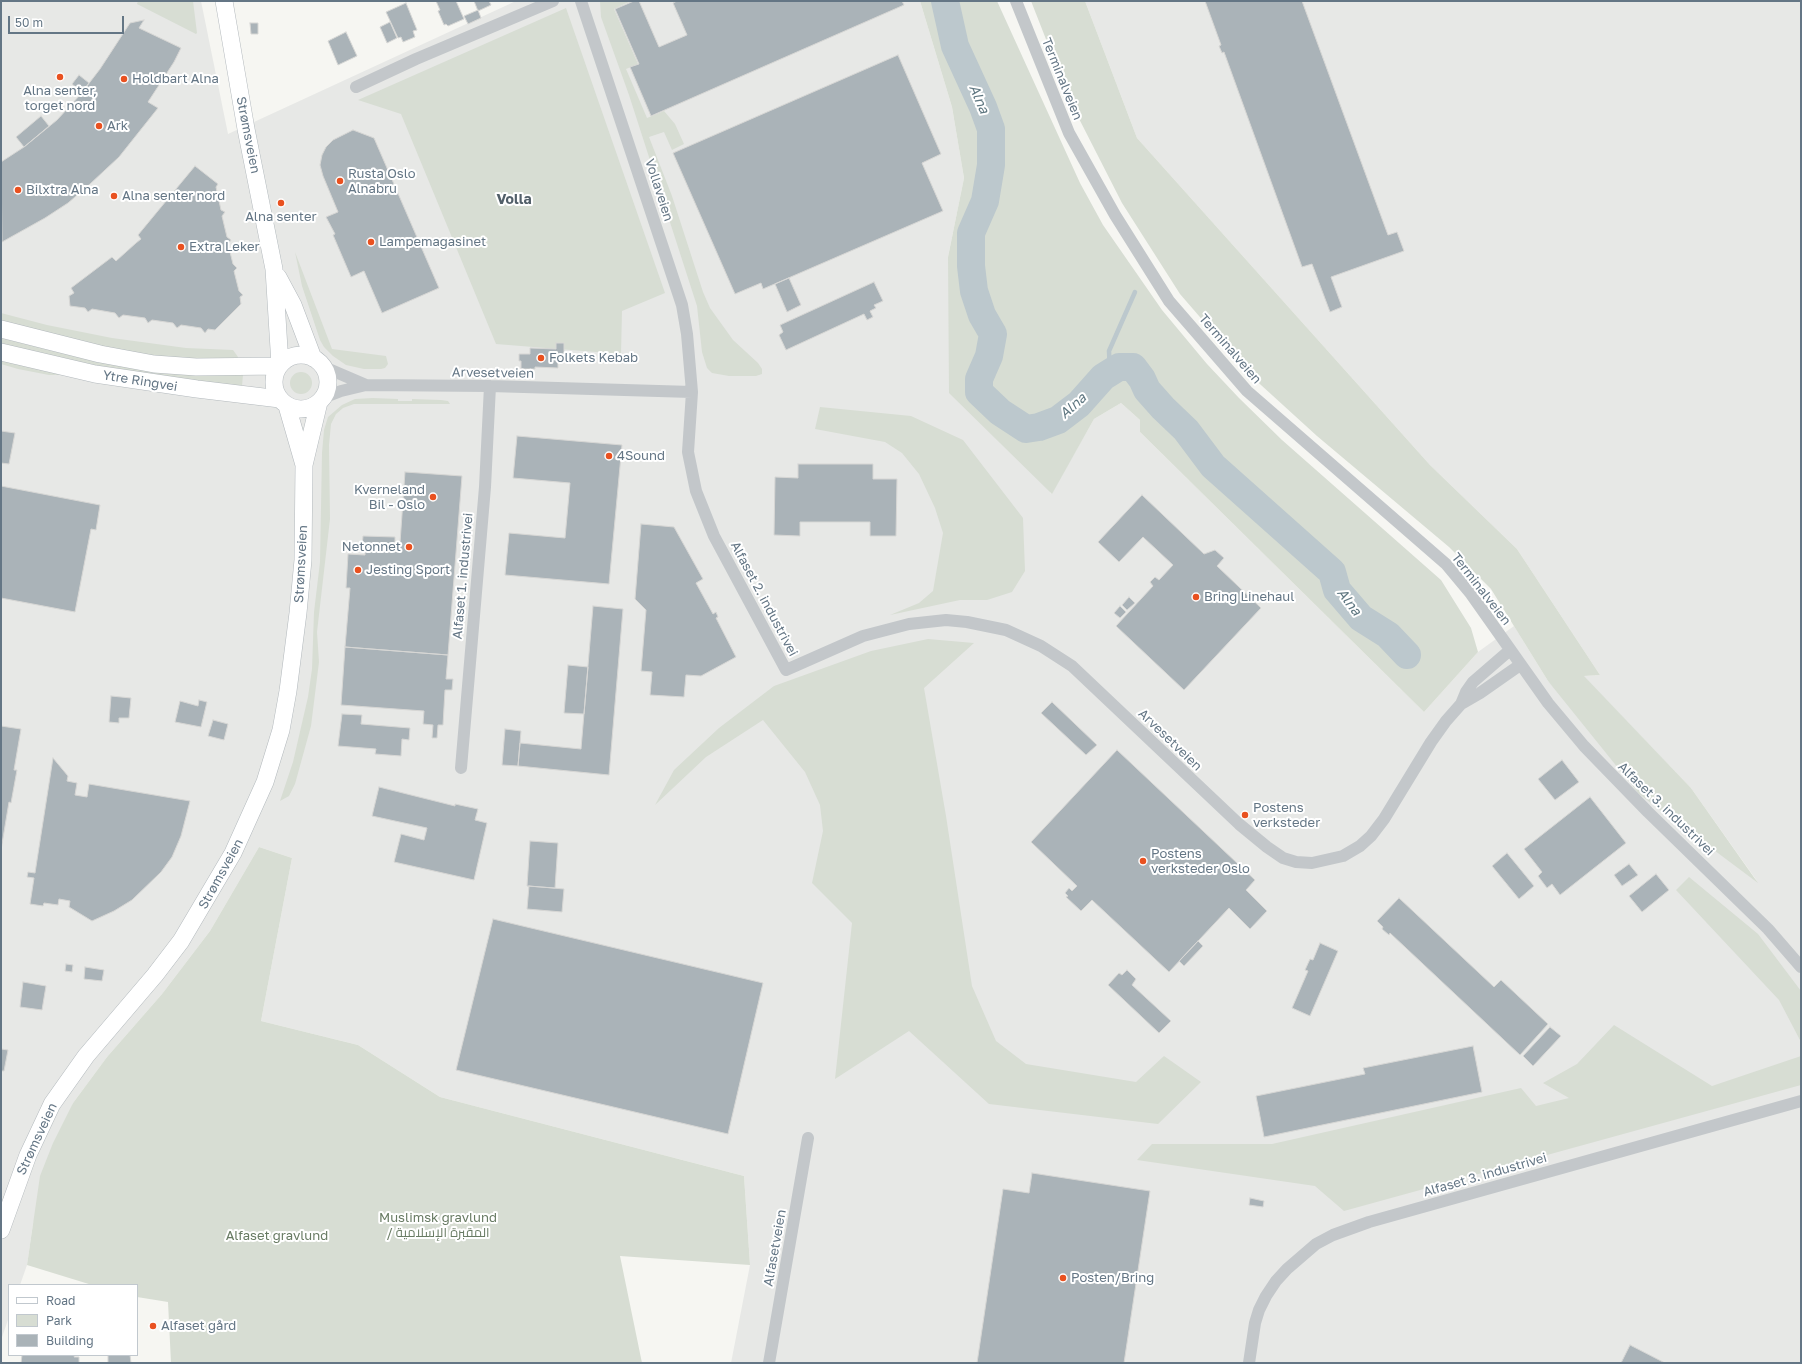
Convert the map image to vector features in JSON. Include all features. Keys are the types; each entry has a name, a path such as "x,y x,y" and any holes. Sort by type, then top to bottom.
{"main road":[{"name":"Strømsveien","path":"224,1 245,122 274,269 280,365"},
{"name":"Strømsveien","path":"274,269 293,305 318,362"},
{"name":"Ytre Ringvei","path":"1,329 100,354 154,364 196,367 280,365"},
{"name":"Ytre Ringvei","path":"1,352 95,374 284,403"},
{"path":"299,355 318,362 327,375 328,383 321,400 312,407 304,409 295,409 284,403 276,393 274,379 280,365 292,356 299,355"},
{"name":"Strømsveien","path":"1,1230 28,1156 52,1104 86,1056 155,975 181,941 233,853 260,794 281,730 292,661 303,560 304,465 321,400"},
{"name":"Strømsveien","path":"284,403 304,465"}],"street":[{"path":"356,87 416,59 553,1"},
{"name":"Vollaveien","path":"581,1 682,305 687,334 692,392"},
{"name":"Terminalveien","path":"1016,1 1069,134 1115,215 1169,301 1247,391 1446,564 1471,594 1520,665"},
{"name":"Arvesetveien","path":"318,362 366,385"},
{"name":"Arvesetveien","path":"321,400 341,391 366,385 490,386 692,392"},
{"name":"Alfaset 1. industrivei","path":"461,768 485,487 490,386"},
{"name":"Alfaset 2. industrivei","path":"692,392 688,452 696,491 714,536 786,670 863,636 909,624 946,620 967,622 1006,630 1024,638"},
{"name":"Arvesetveien","path":"1024,638 1041,646 1072,666 1255,838 1283,858 1296,862 1312,863 1343,856 1360,846 1371,836 1384,819 1431,742 1446,721 1461,704"},
{"path":"1461,704 1466,692 1473,682 1510,650"},
{"path":"1461,704 1480,693 1520,665"},
{"name":"Alfaset 3. industrivei","path":"1520,665 1548,703 1599,763 1661,826 1748,908 1801,967"},
{"name":"Alfaset 3. industrivei","path":"1249,1363 1255,1324 1259,1310 1266,1296 1276,1281 1287,1269 1316,1244 1333,1235 1369,1222 1801,1101"},
{"name":"Alfasetveien","path":"769,1363 808,1138"}],"shaded area":[{"path":"1,1 201,1 228,134 516,1 920,1 952,107 964,178 948,257 1051,494 1094,419 1121,403 1140,420 1140,432 1424,712 1478,652 1514,626 1548,681 1757,881 1691,788 1583,676 1600,675 1517,549 1430,465 1137,138 1085,1 1801,1 1801,1363 731,1363 750,1265 744,1176 440,1097 358,1045 261,1021 292,858 259,847 210,931 162,994 107,1057 73,1103 33,1224 27,1265 20,1284 8,1284 8,1320 1,1340"}],"green space":[{"path":"138,1 193,1 197,33 196,34 137,4"},
{"path":"600,1 631,1 614,9 638,64 626,69 647,118 664,111 675,124 684,144 672,150 664,132 649,137 672,196 703,292 710,308 733,340 758,363 762,369 762,374 756,376 729,376 712,373 707,368 702,352 697,306 629,95 601,17"},
{"path":"920,1 997,1 1080,183 1103,225 1162,310 1207,364 1282,440 1441,580 1471,628 1478,652 1424,712 1140,432 1140,420 1121,403 1094,419 1052,494 949,393 948,257 964,178 952,107"},
{"path":"1031,1 1085,1 1137,138 1430,465 1517,549 1600,675 1584,676 1691,788 1758,883 1639,794 1548,681 1491,589 1449,547 1317,436 1250,375 1180,294 1122,203 1071,103"},
{"path":"566,8 665,293 622,311 621,354 496,344 401,114 358,100"},
{"path":"295,252 332,349 386,356 388,364 385,368 364,369 346,365 333,356 324,347 320,340 302,286"},
{"path":"1,313 47,325 112,338 186,348 233,350 238,357 237,360 192,361 136,354 1,323"},
{"path":"1,338 81,358 195,374 243,375 242,386 212,384 92,366 1,344"},
{"path":"1,359 70,375 49,375 18,369 1,364"},
{"path":"301,372 309,375 312,383 309,391 301,394 293,391 290,383 293,375"},
{"path":"355,399 398,399 398,401 412,401 412,399 441,400 448,401 450,404 354,404 343,408 336,414 331,424 329,445 330,519 317,632 319,662 311,726 295,784 289,796 280,801 293,762 308,697 312,669 314,612 320,562 322,453 324,430 328,417 342,405"},
{"path":"820,407 911,416 963,440 1023,518 1025,571 1012,592 987,600 960,600 890,615 919,603 933,591 943,533 935,508 919,474 902,453 885,442 815,429"},
{"path":"928,639 974,643 924,688 946,816 972,986 996,1041 1026,1064 1136,1082 1164,1056 1201,1082 1158,1124 989,1104 909,1031 835,1079 852,923 812,883 823,831 820,805 805,772 763,720 706,757 655,805 674,770 719,728 774,686 871,651"},
{"name":"Alfaset gravlund","path":"259,847 292,858 261,1021 358,1045 440,1097 744,1176 750,1265 620,1256 642,1363 171,1363 168,1302 138,1297 138,1284 89,1284 27,1265 40,1176 53,1143 73,1103 107,1057 162,994 210,931"},
{"path":"1689,877 1758,934 1801,991 1801,1042 1779,1000 1676,890"},
{"path":"1614,1025 1712,1086 1801,1056 1801,1085 1344,1211 1315,1186 1137,1160 1152,1144 1272,1144 1521,1088 1536,1106 1569,1098 1543,1083 1577,1064"}],"building":[{"path":"436,1 456,1 464,19 448,26 446,24 444,25 438,11 440,10"},
{"path":"474,1 489,1 491,5 478,11"},
{"path":"634,1 639,1 659,47 687,35 673,3 677,1 902,1 904,5 651,116 630,67 639,64 615,9"},
{"path":"1205,1 1302,1 1388,235 1397,232 1404,251 1331,277 1342,307 1330,312 1312,264 1302,267 1224,52 1222,53 1219,46 1221,45"},
{"path":"406,3 417,30 413,31 415,37 403,42 401,37 398,38 386,12"},
{"path":"478,10 481,18 468,24 464,16"},
{"path":"144,20 139,28 181,48 174,62 148,102 158,108 119,157 68,203 45,218 2,242 1,162 24,147 57,120 80,95 100,69 130,23"},
{"path":"390,22 397,38 387,43 380,27"},
{"path":"250,23 258,23 258,34 251,34"},
{"path":"346,32 357,56 338,65 328,41"},
{"path":"898,55 941,154 922,163 943,211 763,289 761,283 735,294 673,153"},
{"path":"79,75 89,83 82,92 72,84"},
{"path":"41,116 49,126 24,147 16,137"},
{"path":"353,130 374,138 439,288 382,313 364,271 351,277 333,235 335,234 326,217 338,212 323,176 320,165 322,155 326,147 333,140"},
{"name":"Extra Leker","path":"195,166 218,184 216,187 221,210 225,212 222,216 227,237 231,240 228,244 233,264 237,268 234,271 239,291 243,295 240,297 241,304 215,330 208,329 205,333 201,328 181,325 177,328 173,323 152,320 148,323 145,318 123,315 119,318 115,313 92,309 88,312 85,308 70,306 69,296 74,293 71,288 112,257 116,261 141,239 138,235"},
{"path":"789,278 801,305 787,312 775,284"},
{"path":"874,282 883,301 874,305 876,308 870,311 873,317 867,320 864,314 786,350 779,335 783,332 780,325"},
{"name":"Folkets Kebab","path":"556,343 564,343 564,362 558,361 558,368 535,367 535,369 521,369 519,354 530,354 530,348 556,349"},
{"path":"1,431 15,433 9,464 1,463"},
{"path":"517,436 622,445 609,584 505,575 509,533 565,538 570,483 513,478"},
{"path":"798,464 873,464 873,479 897,479 896,536 870,536 870,522 800,522 800,536 774,535 775,477 798,478"},
{"path":"405,472 462,476 448,655 345,647 350,588 346,588 348,554 365,555 365,546 362,546 363,536 395,537 395,543 400,543"},
{"path":"1,486 100,505 96,530 91,529 75,612 1,598"},
{"name":"Bring Linehaul","path":"1142,495 1204,554 1215,550 1224,558 1217,566 1261,608 1184,690 1116,626 1153,586 1150,582 1155,577 1159,580 1173,565 1143,537 1119,562 1098,542"},
{"path":"641,524 674,527 703,579 696,583 713,614 716,612 718,617 716,618 736,657 701,676 686,675 684,697 650,695 652,672 641,671 646,610 635,599"},
{"path":"1129,597 1135,603 1127,610 1122,605"},
{"path":"593,606 623,609 609,775 518,766 520,743 581,749"},
{"path":"1120,606 1126,612 1120,618 1114,613"},
{"path":"345,647 448,655 446,679 453,679 452,690 445,690 443,725 438,725 437,738 432,738 433,725 423,724 424,711 341,705"},
{"path":"568,665 588,667 584,714 564,713"},
{"path":"111,696 131,698 129,718 119,718 119,723 109,722"},
{"path":"199,700 207,702 201,727 175,722 180,701 198,706"},
{"path":"1052,702 1097,745 1086,755 1041,713"},
{"path":"342,714 362,715 361,724 410,728 409,740 402,739 401,756 375,754 376,749 338,746"},
{"path":"213,720 228,724 224,740 208,736"},
{"path":"1,726 21,729 14,770 17,770 11,803 9,802 1,850"},
{"path":"505,729 521,731 518,766 502,765"},
{"name":"Postens verksteder Oslo","path":"1117,750 1255,880 1246,890 1267,911 1250,929 1229,908 1169,972 1092,900 1081,911 1066,897 1068,896 1065,893 1069,888 1072,891 1077,886 1031,842"},
{"path":"53,758 68,776 67,781 77,783 75,795 87,797 89,784 190,801 181,836 172,857 161,872 132,900 114,911 92,921 69,907 70,901 59,899 58,905 44,903 43,906 30,904 34,878 27,877 28,872 35,873"},
{"path":"1562,760 1579,782 1555,800 1538,779"},
{"path":"379,787 455,806 455,804 478,809 475,820 487,823 474,880 394,862 401,834 424,840 427,828 372,816"},
{"path":"1590,797 1626,843 1560,895 1552,884 1547,888 1538,876 1542,872 1524,849"},
{"path":"530,841 558,843 555,888 527,886"},
{"path":"1507,853 1534,886 1519,899 1492,866"},
{"path":"1629,864 1638,875 1622,886 1614,875"},
{"path":"1656,874 1669,890 1642,912 1629,896"},
{"path":"529,886 564,889 562,912 527,909"},
{"path":"1399,898 1494,987 1501,980 1548,1024 1520,1055 1390,933 1389,935 1382,929 1383,927 1377,921"},
{"path":"493,919 763,983 728,1134 456,1070"},
{"path":"1198,941 1203,946 1184,966 1179,961"},
{"path":"1320,943 1338,951 1310,1016 1292,1008 1308,971 1305,970 1310,959 1313,960"},
{"path":"66,964 73,965 72,972 65,971"},
{"path":"85,967 104,970 102,981 84,979"},
{"path":"1127,970 1136,979 1132,985 1171,1021 1159,1033 1108,985 1119,973 1122,975"},
{"path":"23,982 46,986 42,1010 20,1007"},
{"path":"1550,1027 1561,1036 1533,1066 1523,1056"},
{"path":"1473,1046 1482,1092 1264,1137 1256,1096 1365,1074 1363,1068"},
{"path":"1,1049 8,1050 4,1071 1,1071"},
{"name":"Posten/Bring","path":"1032,1173 1150,1191 1124,1363 977,1363 1003,1189 1029,1193"},
{"path":"1250,1198 1264,1201 1263,1207 1249,1205"},
{"path":"1630,1345 1665,1363 1621,1363"},
{"path":"22,1356 79,1357 79,1363 21,1363"},
{"path":"108,1356 130,1356 131,1363 108,1363"}],"waterway":[{"name":"Alna","path":"945,1 955,46 983,107 991,129 991,165 985,201 971,233 971,266 974,291 982,315 993,334 989,356 979,379 979,392 1000,412 1026,429 1039,427 1058,420 1079,404 1103,377 1119,367 1133,367 1142,379 1147,390 1186,430 1213,466 1332,572 1337,590 1361,618 1388,635 1407,655"},
{"path":"1110,373 1109,351 1135,292"}],"place":[{"name":"Alna senter, torget nord","path":"60,77"},
{"name":"Holdbart Alna","path":"124,79"},
{"name":"Ark","path":"99,126"},
{"name":"Rusta Oslo Alnabru","path":"340,181"},
{"name":"Bilxtra Alna","path":"18,190"},
{"name":"Alna senter nord","path":"114,196"},
{"name":"Alna senter","path":"281,203"},
{"name":"Lampemagasinet","path":"371,242"},
{"name":"Extra Leker","path":"181,247"},
{"name":"Folkets Kebab","path":"541,358"},
{"name":"4Sound","path":"609,456"},
{"name":"Kverneland Bil - Oslo","path":"433,497"},
{"name":"Netonnet","path":"409,547"},
{"name":"Jesting Sport","path":"358,570"},
{"name":"Bring Linehaul","path":"1196,597"},
{"name":"Postens verksteder","path":"1245,815"},
{"name":"Postens verksteder Oslo","path":"1143,861"},
{"name":"Posten/Bring","path":"1063,1278"},
{"name":"Alfaset gård","path":"153,1326"}],"district":[{"name":"Volla","path":"514,200"}],"park label":[{"name":"Muslimsk gravlund / المقبرة الإسلامية","path":"438,1226"}]}
